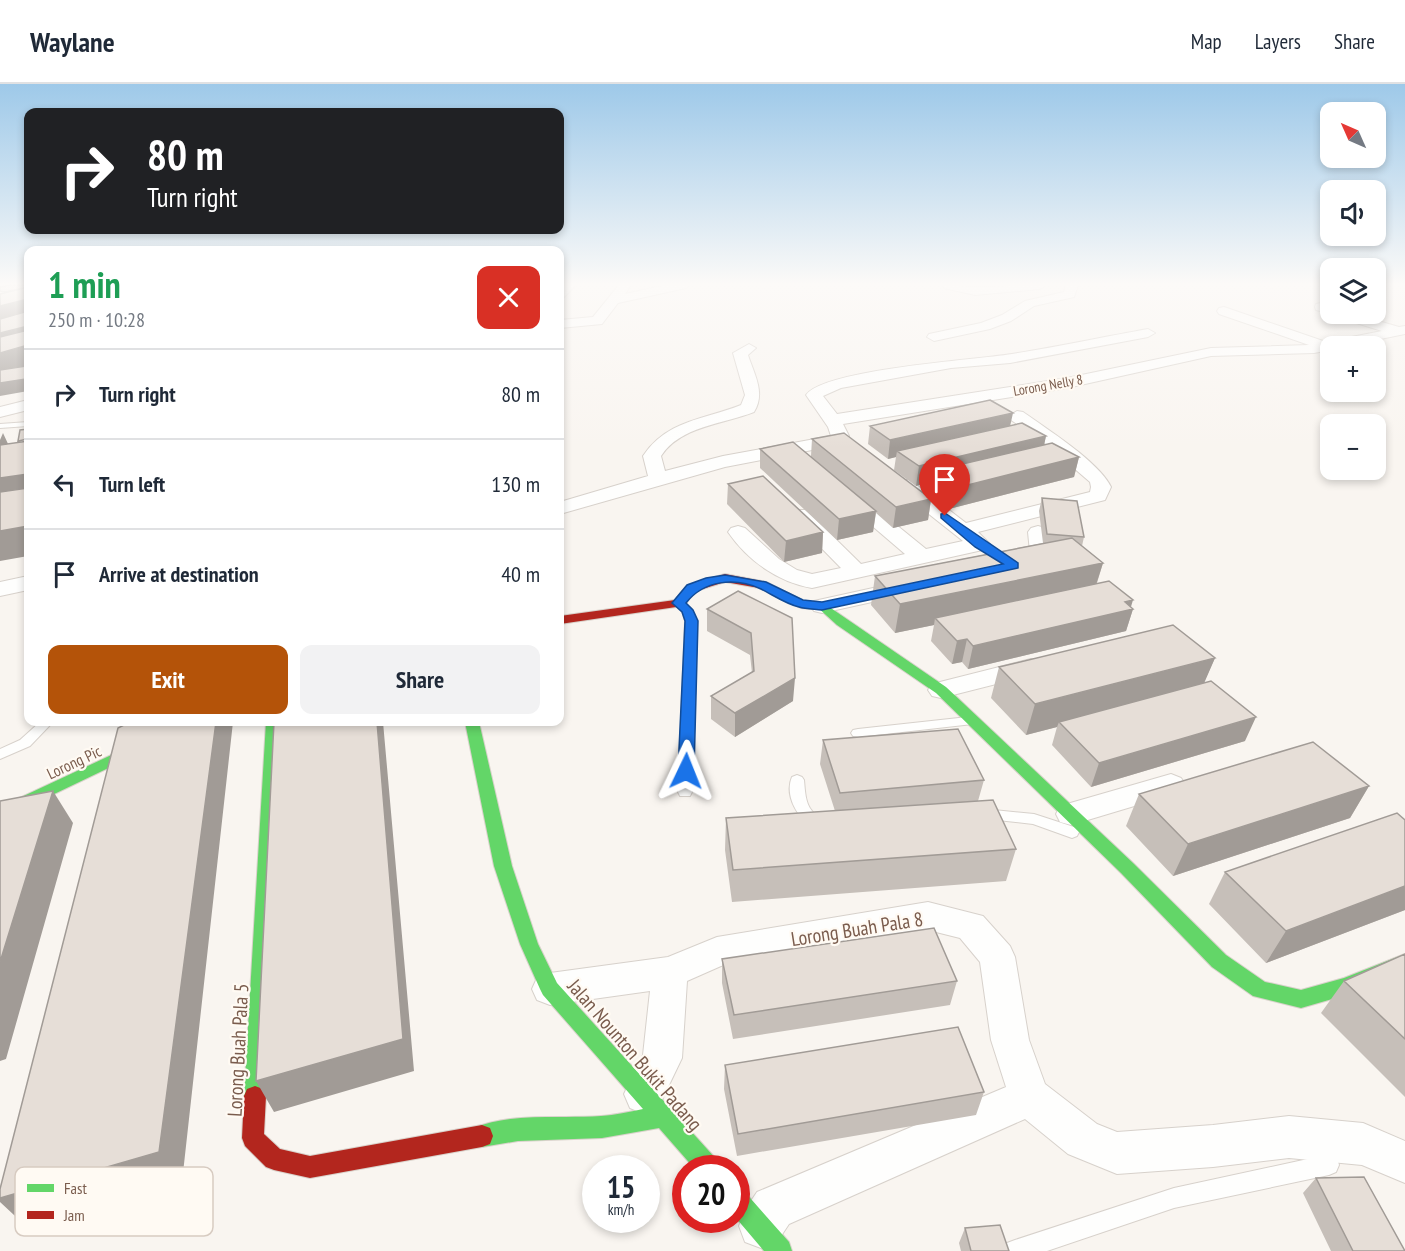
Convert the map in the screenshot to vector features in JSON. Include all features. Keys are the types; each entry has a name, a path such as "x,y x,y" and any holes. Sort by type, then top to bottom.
{"street":[{"path":"564,507 723,462 833,442 840,436 833,420 814,395 837,384 951,364 1010,358 1112,339"},
{"name":"Lorong Nelly 8","path":"833,420 927,407 1067,383 1211,352 1296,351 1320,347"},
{"path":"658,479 652,456 656,446 664,438 675,432 728,417 748,408 753,395 740,353 749,348"},
{"path":"0,412 24,406"},
{"path":"962,530 1098,496 1101,487 1098,480 1053,441 1017,416"},
{"path":"1032,445 1053,441"},
{"path":"912,470 891,474 1008,567 1037,558 1041,552 1038,532"},
{"path":"838,487 921,556"},
{"path":"789,503 856,571"},
{"path":"738,532 782,574 796,580 812,582 980,544"},
{"path":"564,619 679,603 692,588 710,581 725,579 762,585 801,604 822,606 922,584"},
{"path":"0,589 24,585"},
{"path":"822,606 841,622 941,690 1071,814 1219,961 1260,990 1301,999 1346,986 1405,962"},
{"path":"941,690 1056,661"},
{"name":"Lorong Pic","path":"0,814 161,740 186,726"},
{"name":"Lorong Buah Pala 5","path":"273,726 253,1138 274,1160 310,1167 518,1130 602,1127 653,1106"},
{"name":"Jalan Nounton Bukit Padang","path":"472,726 503,866 529,944 550,989 697,1155"},
{"path":"1071,814 1194,779"},
{"name":"Lorong Buah Pala 8","path":"550,989 670,972 717,952 928,916 970,926 997,957 1010,1040 1029,1097"},
{"path":"653,1106 662,1058 670,972"},
{"path":"759,1225 773,1208 1029,1097 1083,1139 1117,1153 1213,1146 1289,1137 1363,1144 1405,1162"}],"lane":[{"path":"0,426 24,424"},
{"path":"679,603 687,610 692,621 685,792"},
{"path":"858,733 972,720"},
{"path":"0,754 25,743 43,726"},
{"path":"797,780 798,800 809,818 827,827"},
{"path":"967,816 988,813 1034,819 1099,842"},
{"path":"1015,1251 1174,1198 1329,1165 1324,1140"}],"building":[{"path":"0,339 24,339 24,346 0,353"},
{"path":"24,366 24,379 0,383 0,370"},
{"path":"990,400 1013,413 890,440 870,426"},
{"path":"1022,423 1046,436 919,466 897,451"},
{"path":"20,430 24,430 24,440 18,441"},
{"path":"844,433 931,499 896,507 812,439"},
{"path":"24,442 24,475 0,478 0,445"},
{"path":"793,442 876,511 839,519 760,449"},
{"path":"1052,443 1079,457 948,490 924,473"},
{"path":"763,476 823,532 786,541 728,484"},
{"path":"24,489 24,527 0,531 0,492"},
{"path":"1042,498 1077,501 1084,537 1047,534"},
{"path":"1072,538 1103,563 900,604 875,576"},
{"path":"1109,581 1133,600 1125,602 1133,609 973,646 967,639 957,641 935,618"},
{"path":"738,591 792,618 795,678 735,713 711,696 754,671 751,633 707,609"},
{"path":"1173,625 1215,658 1035,704 999,667"},
{"path":"1211,681 1256,717 1099,763 1059,722"},
{"path":"122,726 215,726 159,1152 107,1167 15,1167 15,1194 0,1198 0,1189 118,728"},
{"path":"274,726 377,726 403,1039 256,1081"},
{"path":"958,729 984,780 840,793 823,740"},
{"path":"1313,742 1369,786 1188,844 1139,794"},
{"path":"53,791 0,962 0,801"},
{"path":"993,800 1016,849 733,870 726,818"},
{"path":"1397,813 1405,820 1405,886 1286,931 1225,872"},
{"path":"934,928 957,981 734,1015 722,959"},
{"path":"1405,954 1405,1039 1344,981"},
{"path":"958,1027 984,1092 738,1134 725,1065"},
{"path":"1364,1177 1405,1251 1353,1251 1316,1178"},
{"path":"1000,1225 1009,1251 971,1251 965,1228"}],"traffic: fast":[{"path":"822,606 841,622 941,690 1127,868 1219,961 1260,990 1301,999 1346,986 1405,962"},
{"path":"0,814 185,726"},
{"path":"255,1096 273,726"},
{"path":"473,726 503,866 529,944 550,989 697,1155"},
{"path":"482,1136 518,1130 602,1127 662,1117"},
{"path":"750,1216 780,1251"}],"traffic: jam":[{"path":"564,619 679,603 692,588 725,578 762,585 801,604 822,606"},
{"path":"255,1096 253,1138 274,1159 310,1167 482,1136"}],"route":[{"path":"686,771 692,621 687,610 679,603 692,588 710,581 741,580 762,585 801,604 822,606 1014,566 980,544 945,516"}]}
